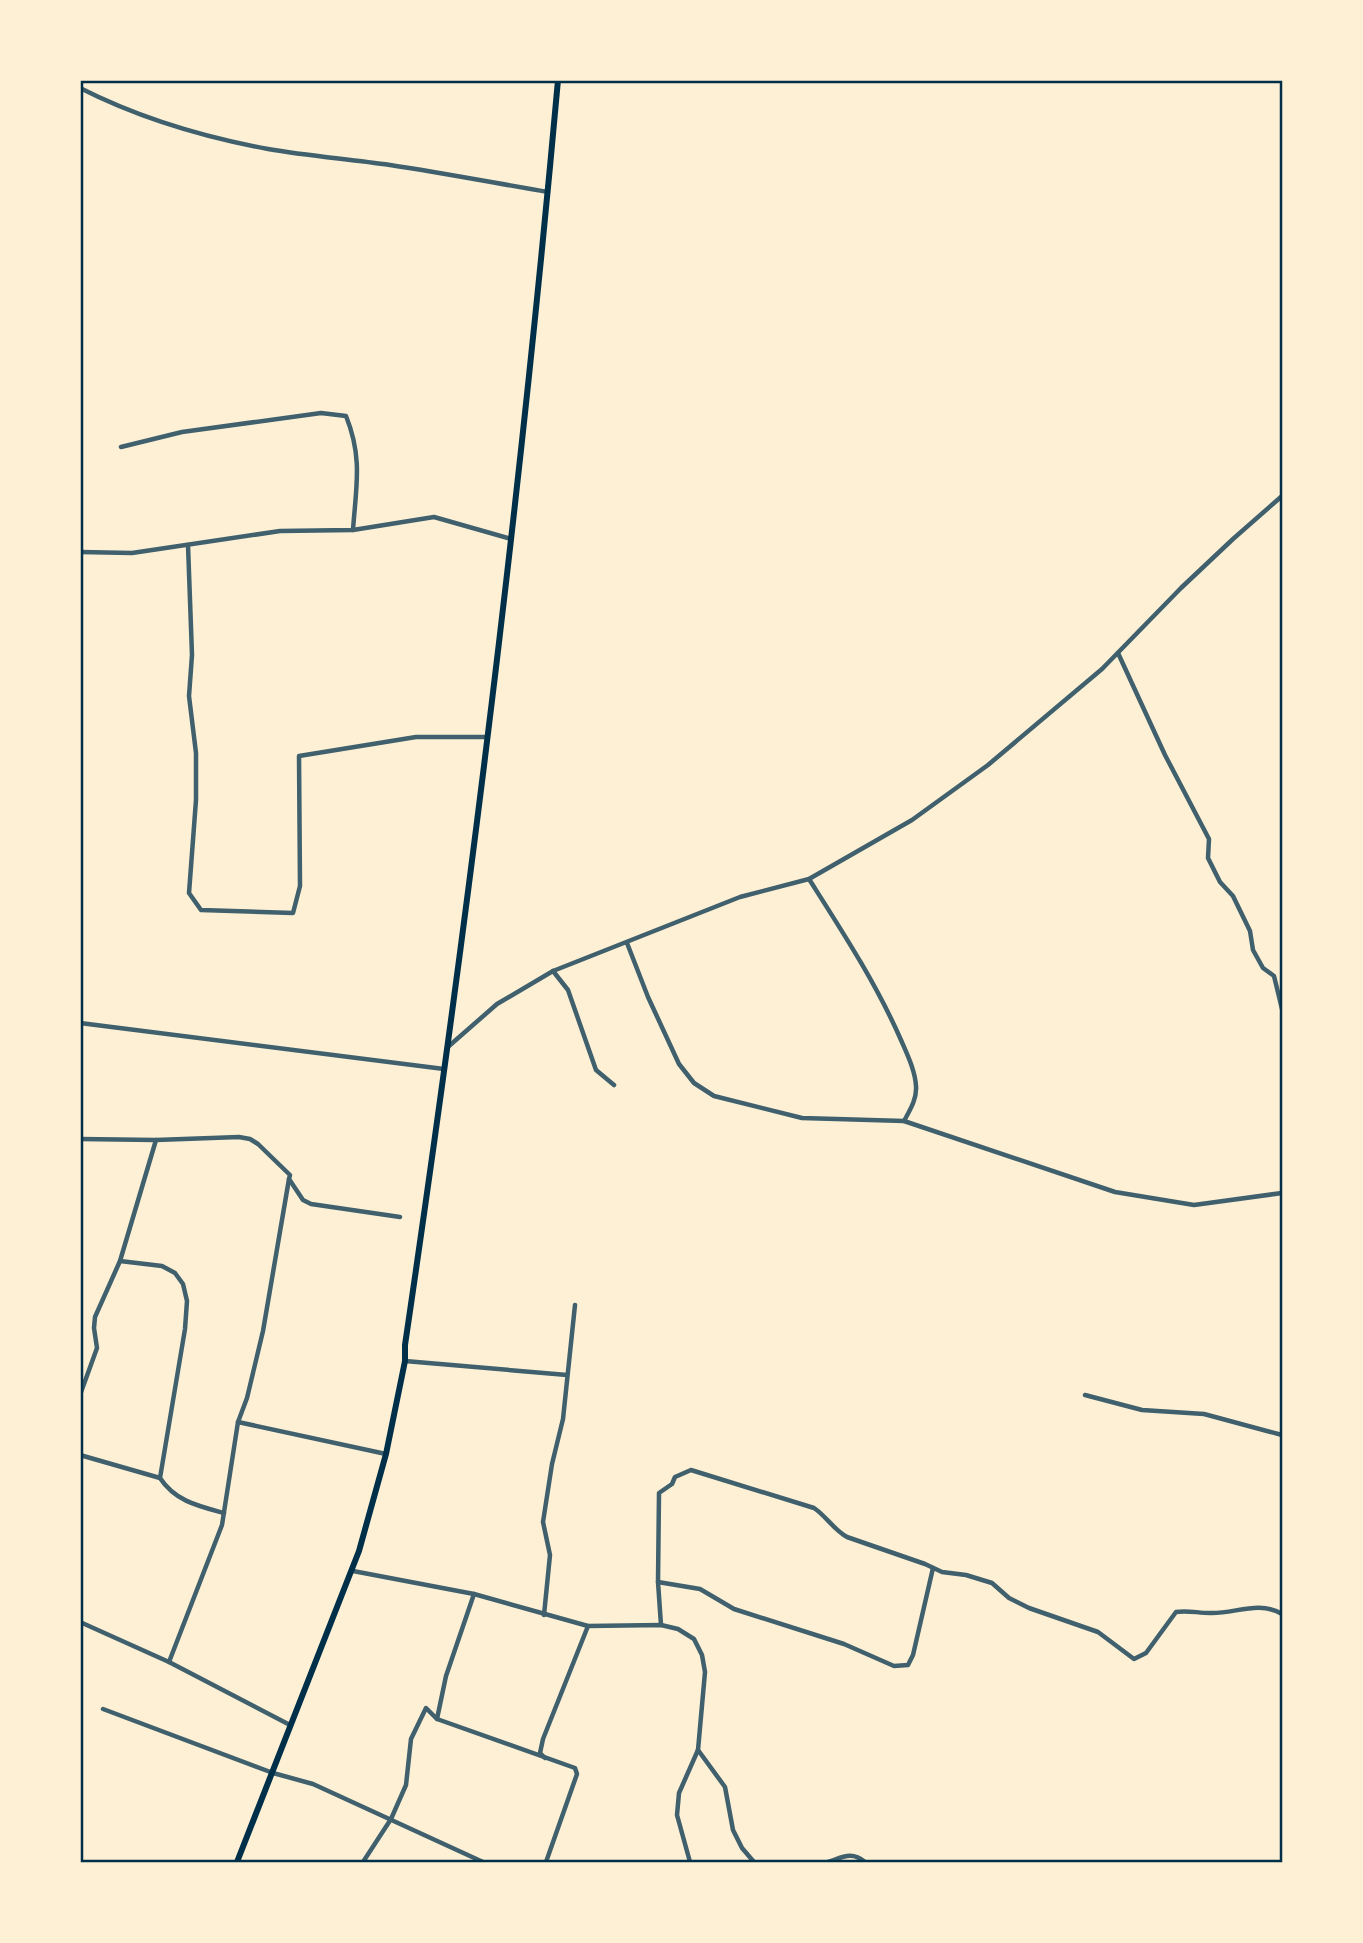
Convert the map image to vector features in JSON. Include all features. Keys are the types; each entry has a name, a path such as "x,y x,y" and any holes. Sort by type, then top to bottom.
{"main road":[{"path":"237,1863 353,1571 386,1454 405,1361 405,1345 449,1046 511,539 558,80"}],"street":[{"path":"80,88 114,105 189,130 269,149 390,165 548,192"},
{"path":"121,447 182,432 245,423 321,413 346,416 354,436 358,458 353,530"},
{"path":"449,1046 497,1004 553,971 740,897 809,879 912,820 988,765 1102,669 1207,563 1283,496"},
{"path":"80,552 132,553 280,531 353,530 434,517 511,539"},
{"path":"188,545 191,655 189,696 196,754 196,800 189,893 201,910 293,914 300,886 299,756 416,737 486,737"},
{"path":"1118,653 1165,755 1209,839 1209,858 1214,870 1233,896 1250,931 1253,950 1263,968 1274,976 1283,1009"},
{"path":"809,879 875,989 911,1063 916,1086 914,1104 904,1121"},
{"path":"627,943 679,1064 694,1083 714,1096 802,1118 904,1121 1115,1192 1194,1205 1283,1193"},
{"path":"553,971 568,990 596,1070 614,1084"},
{"path":"80,1023 446,1069"},
{"path":"80,1139 239,1137 250,1139 290,1175 263,1331 247,1398 238,1422 222,1525 169,1662"},
{"path":"80,1395 97,1348 95,1317 120,1261 156,1140"},
{"path":"289,1179 303,1200 311,1204 400,1217"},
{"path":"120,1261 162,1266 175,1273 183,1284 187,1301 185,1329 160,1478"},
{"path":"544,1615 550,1555 543,1522 552,1464 563,1419 575,1305"},
{"path":"405,1361 567,1375"},
{"path":"1085,1395 1142,1410 1204,1414 1283,1436"},
{"path":"238,1422 386,1454"},
{"path":"80,1455 160,1478 167,1489 177,1497 224,1513"},
{"path":"661,1625 658,1582 659,1493 672,1484 674,1477 691,1470 814,1508 847,1537 933,1568 992,1583 1009,1598 1029,1608 1098,1632 1134,1659 1146,1653 1176,1612 1210,1614 1258,1607 1274,1609 1283,1614"},
{"path":"658,1582 699,1589 734,1609 844,1644 894,1667 902,1667 908,1665 913,1655 933,1568"},
{"path":"353,1571 474,1594 588,1626 661,1625 678,1629 694,1639 702,1655 705,1672 698,1751 679,1793 677,1815 691,1863"},
{"path":"437,1719 446,1676 474,1594"},
{"path":"80,1622 169,1662 290,1725"},
{"path":"546,1758 540,1753 543,1739 588,1626"},
{"path":"363,1863 391,1819 406,1785 411,1739 426,1708 437,1719 575,1768 577,1774 546,1863"},
{"path":"103,1709 273,1773 313,1784 483,1863"},
{"path":"698,1751 725,1787 733,1830 754,1863"},
{"path":"828,1863 848,1855 856,1855 865,1863"}]}
